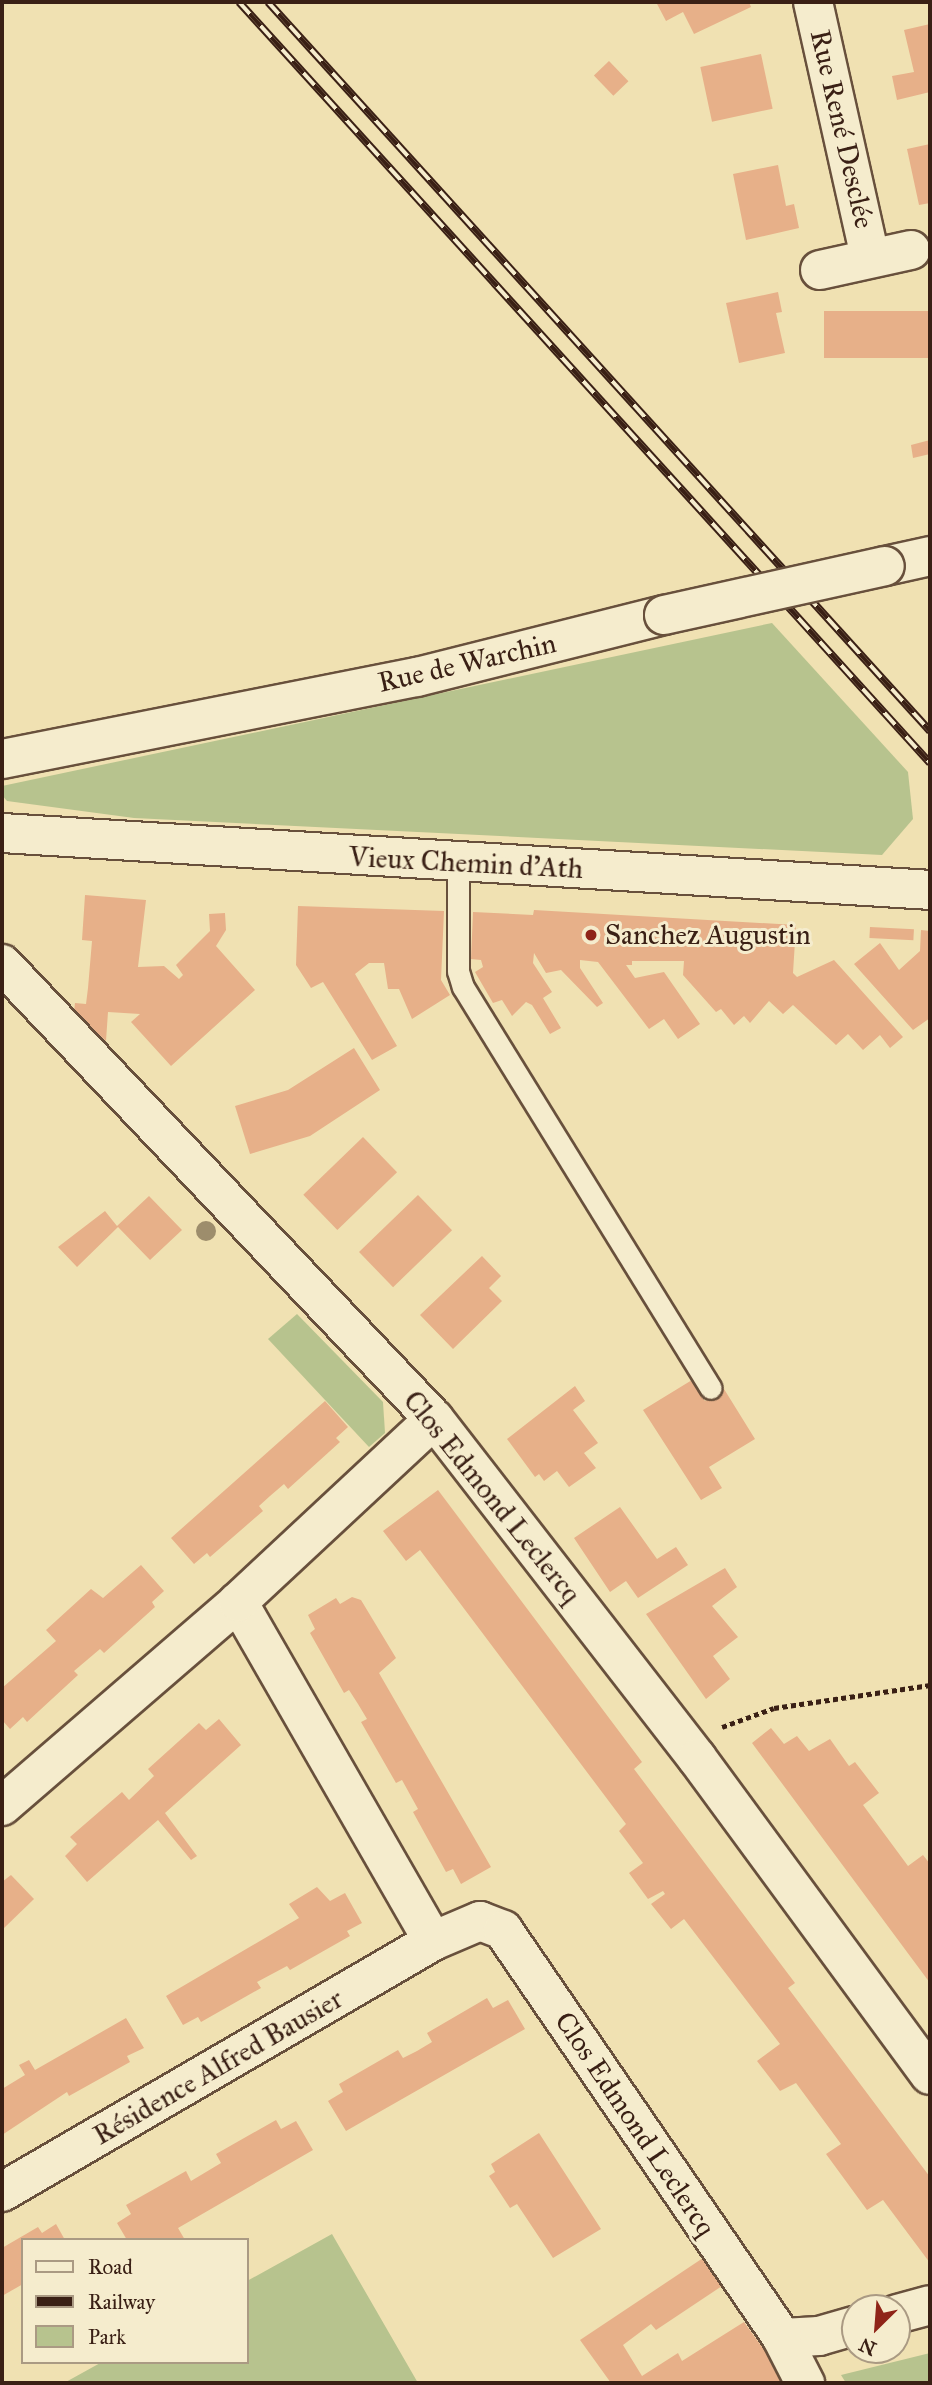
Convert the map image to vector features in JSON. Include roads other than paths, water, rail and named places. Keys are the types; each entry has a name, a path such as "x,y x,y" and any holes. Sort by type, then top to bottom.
{"street":[{"name":"Rue René Desclée","path":"813,2 870,257"},
{"path":"820,270 911,250"},
{"name":"Rue de Warchin","path":"2,758 417,677 664,615 930,556"},
{"name":"Vieux Chemin d'Ath","path":"2,836 930,890"},
{"name":"Clos Edmond Leclercq","path":"2,964 434,1419 687,1745 930,2075"},
{"path":"2,1806 238,1602 434,1419"},
{"path":"238,1602 433,1941"},
{"name":"Clos Edmond Leclercq","path":"480,1921 503,1930 782,2338 805,2383"},
{"name":"Résidence Alfred Bausier","path":"2,2192 433,1941 480,1921"},
{"path":"911,2310 930,2305"},
{"path":"782,2338 819,2336 841,2330"}],"lane":[{"path":"458,862 458,971 463,987 711,1388"}],"railway":[{"path":"239,2 930,763"},
{"path":"268,2 930,731"}],"place":[{"name":"Sanchez Augustin","path":"591,935"}]}
